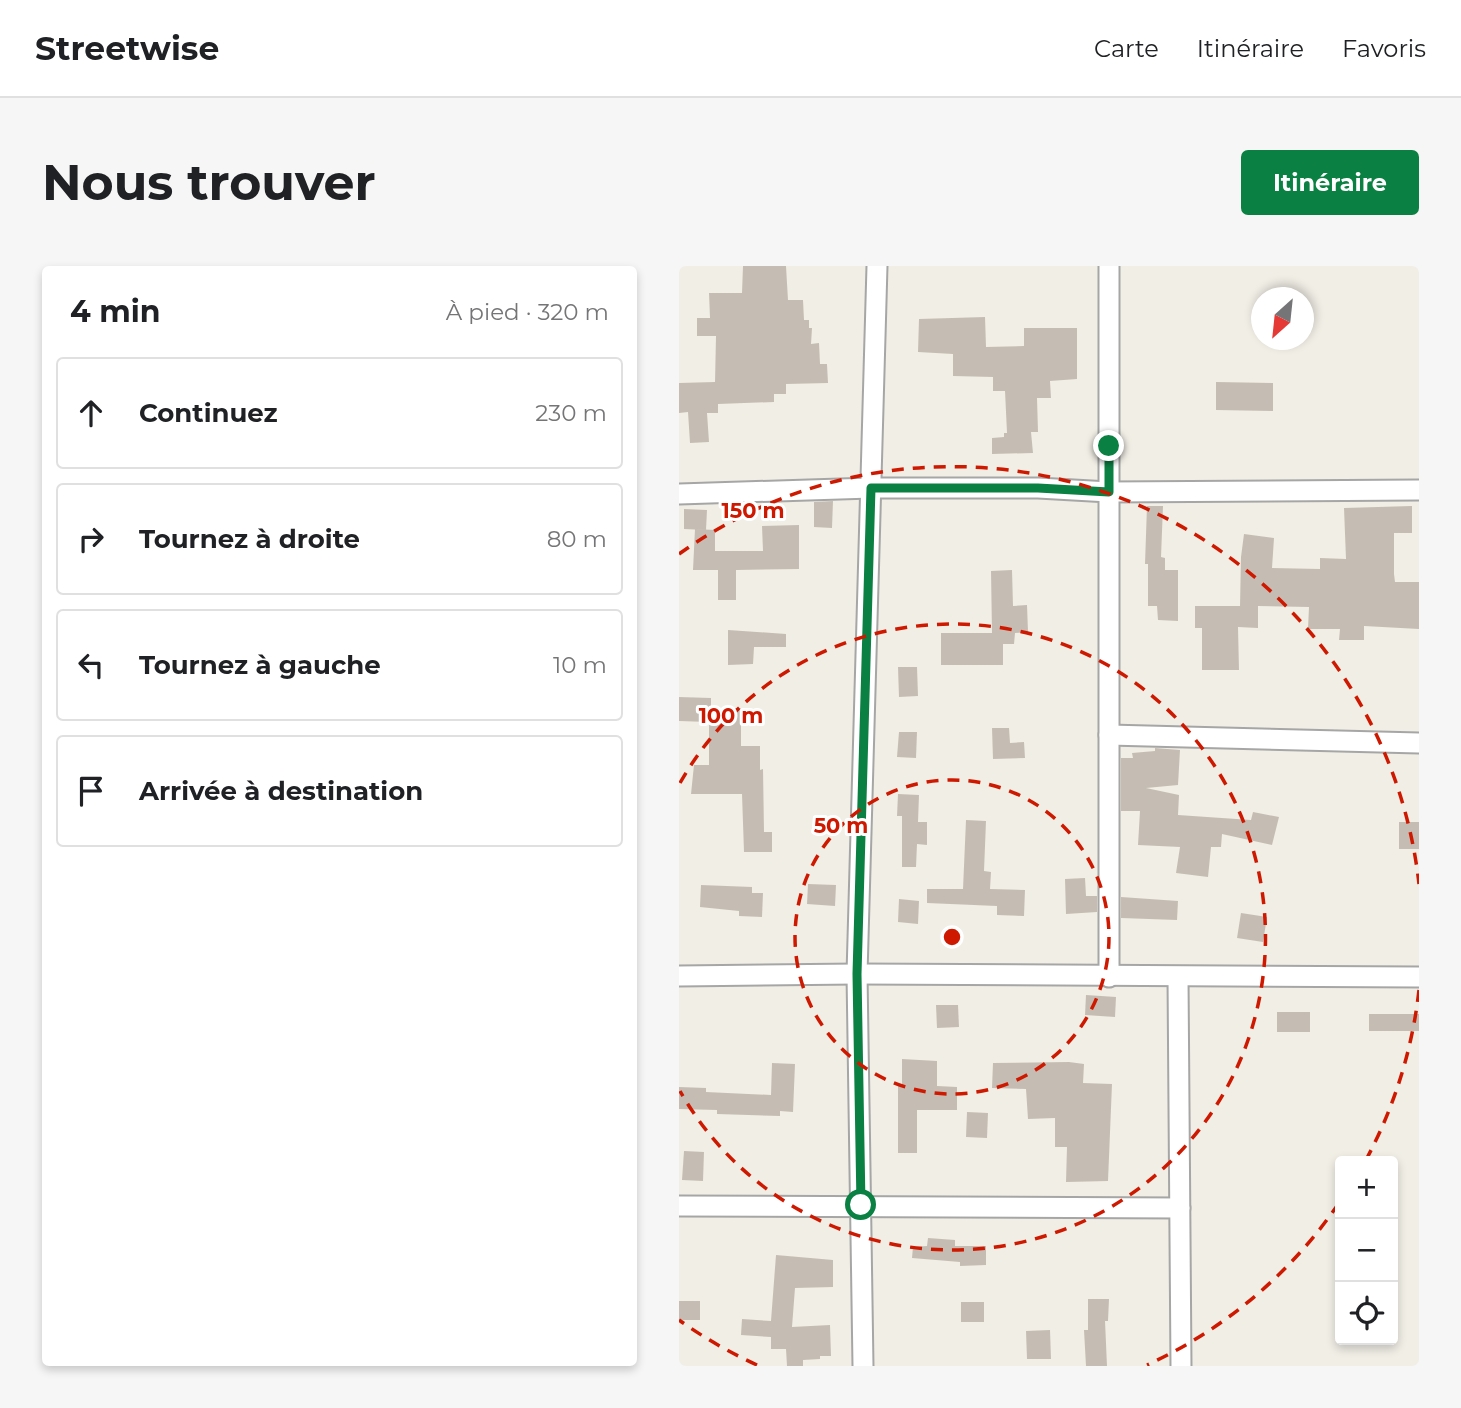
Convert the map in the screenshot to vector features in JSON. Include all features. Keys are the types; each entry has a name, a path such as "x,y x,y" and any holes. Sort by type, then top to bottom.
{"street":[{"path":"863,1366 857,974 877,266"},
{"path":"1109,266 1109,977"},
{"path":"679,494 871,488 1038,488 1109,492 1419,490"},
{"path":"1109,735 1419,743"},
{"path":"679,976 857,974 1419,977"},
{"path":"1178,977 1181,1366"},
{"path":"679,1206 1180,1208"}],"building":[{"path":"743,266 786,266 788,300 803,300 804,320 809,320 809,328 812,328 811,344 819,343 820,364 827,364 828,383 786,384 786,394 774,394 774,402 718,404 718,413 707,413 709,442 690,443 688,412 679,413 679,383 715,382 716,336 697,336 697,318 710,318 709,293 742,293"},
{"path":"985,317 986,347 1024,346 1024,328 1077,328 1077,379 1050,381 1051,398 1037,398 1038,432 1031,432 1033,453 992,454 992,438 1004,437 1004,433 1007,433 1005,391 993,391 993,377 953,376 953,354 918,352 919,319"},
{"path":"1216,382 1273,383 1273,411 1216,410"},
{"path":"833,501 832,528 814,527 814,502"},
{"path":"1147,506 1163,506 1161,557 1165,558 1165,570 1178,570 1178,621 1158,620 1157,606 1148,606 1148,564 1145,564"},
{"path":"1412,506 1412,533 1394,533 1394,574 1395,582 1419,582 1419,629 1364,626 1364,640 1339,640 1340,629 1308,629 1309,607 1258,606 1258,628 1238,627 1239,670 1202,670 1202,628 1195,628 1195,606 1240,606 1244,534 1274,538 1272,568 1320,569 1320,558 1346,559 1344,508"},
{"path":"684,509 707,510 706,530 684,529"},
{"path":"799,525 799,569 736,570 736,600 718,600 718,570 693,570 695,529 715,530 715,551 763,551 762,526"},
{"path":"1012,570 1013,606 1027,605 1028,632 1015,633 1014,644 1003,644 1003,665 941,665 941,633 992,633 991,571"},
{"path":"728,630 786,634 786,647 754,647 753,664 728,665"},
{"path":"898,667 917,667 918,696 899,697"},
{"path":"679,697 711,698 711,708 741,708 741,746 760,746 764,832 772,832 772,852 744,852 742,794 691,794 694,765 709,765 709,722 679,721"},
{"path":"992,728 1009,728 1010,743 1024,742 1025,758 993,759"},
{"path":"899,732 917,732 916,758 897,757"},
{"path":"1155,748 1180,750 1178,785 1146,788 1179,795 1178,815 1251,820 1253,812 1279,817 1272,845 1222,834 1221,847 1211,847 1208,877 1176,873 1180,847 1138,845 1140,811 1121,811 1121,758 1133,758 1132,753 1155,751"},
{"path":"898,794 919,795 918,822 927,822 927,845 917,844 916,867 902,867 902,816 897,816"},
{"path":"966,820 986,821 984,871 991,872 990,889 1025,890 1024,916 997,915 997,906 927,903 927,889 963,889"},
{"path":"1399,822 1419,822 1419,849 1399,849"},
{"path":"1085,878 1086,896 1097,896 1097,912 1066,914 1065,879"},
{"path":"808,884 836,885 835,906 807,904"},
{"path":"701,885 752,887 752,893 763,893 762,917 739,916 739,911 700,907"},
{"path":"1121,897 1178,901 1177,920 1121,918"},
{"path":"899,899 919,901 918,924 898,922"},
{"path":"1241,913 1267,917 1263,942 1237,938"},
{"path":"1086,995 1116,997 1115,1017 1085,1015"},
{"path":"936,1005 958,1005 959,1027 937,1028"},
{"path":"1277,1012 1310,1012 1310,1032 1277,1032"},
{"path":"1369,1014 1419,1014 1419,1031 1369,1031"},
{"path":"902,1059 937,1061 937,1086 957,1087 957,1110 917,1110 917,1153 898,1153 898,1085 902,1085"},
{"path":"772,1063 795,1064 793,1112 780,1111 780,1116 717,1114 717,1110 679,1109 679,1087 706,1088 706,1092 771,1095"},
{"path":"993,1063 1084,1064 1083,1083 1112,1084 1108,1181 1066,1182 1067,1147 1055,1147 1055,1118 1028,1119 1026,1089 992,1088"},
{"path":"967,1112 988,1113 987,1138 966,1137"},
{"path":"684,1151 704,1152 703,1181 682,1180"},
{"path":"928,1238 955,1240 955,1246 986,1246 986,1265 960,1266 960,1262 912,1258 913,1247 927,1246"},
{"path":"776,1255 833,1260 833,1287 795,1288 792,1327 830,1325 831,1356 803,1360 803,1366 787,1366 786,1349 771,1349 771,1337 741,1335 742,1319 771,1321"},
{"path":"1088,1299 1109,1299 1108,1321 1105,1321 1107,1366 1086,1366 1084,1330 1088,1330"},
{"path":"679,1301 700,1301 700,1320 679,1320"},
{"path":"961,1302 984,1302 984,1322 961,1322"},
{"path":"1050,1330 1051,1359 1027,1359 1026,1331"}],"route":[{"path":"861,1205 857,974 871,488 1038,488 1109,492 1109,446"}]}
